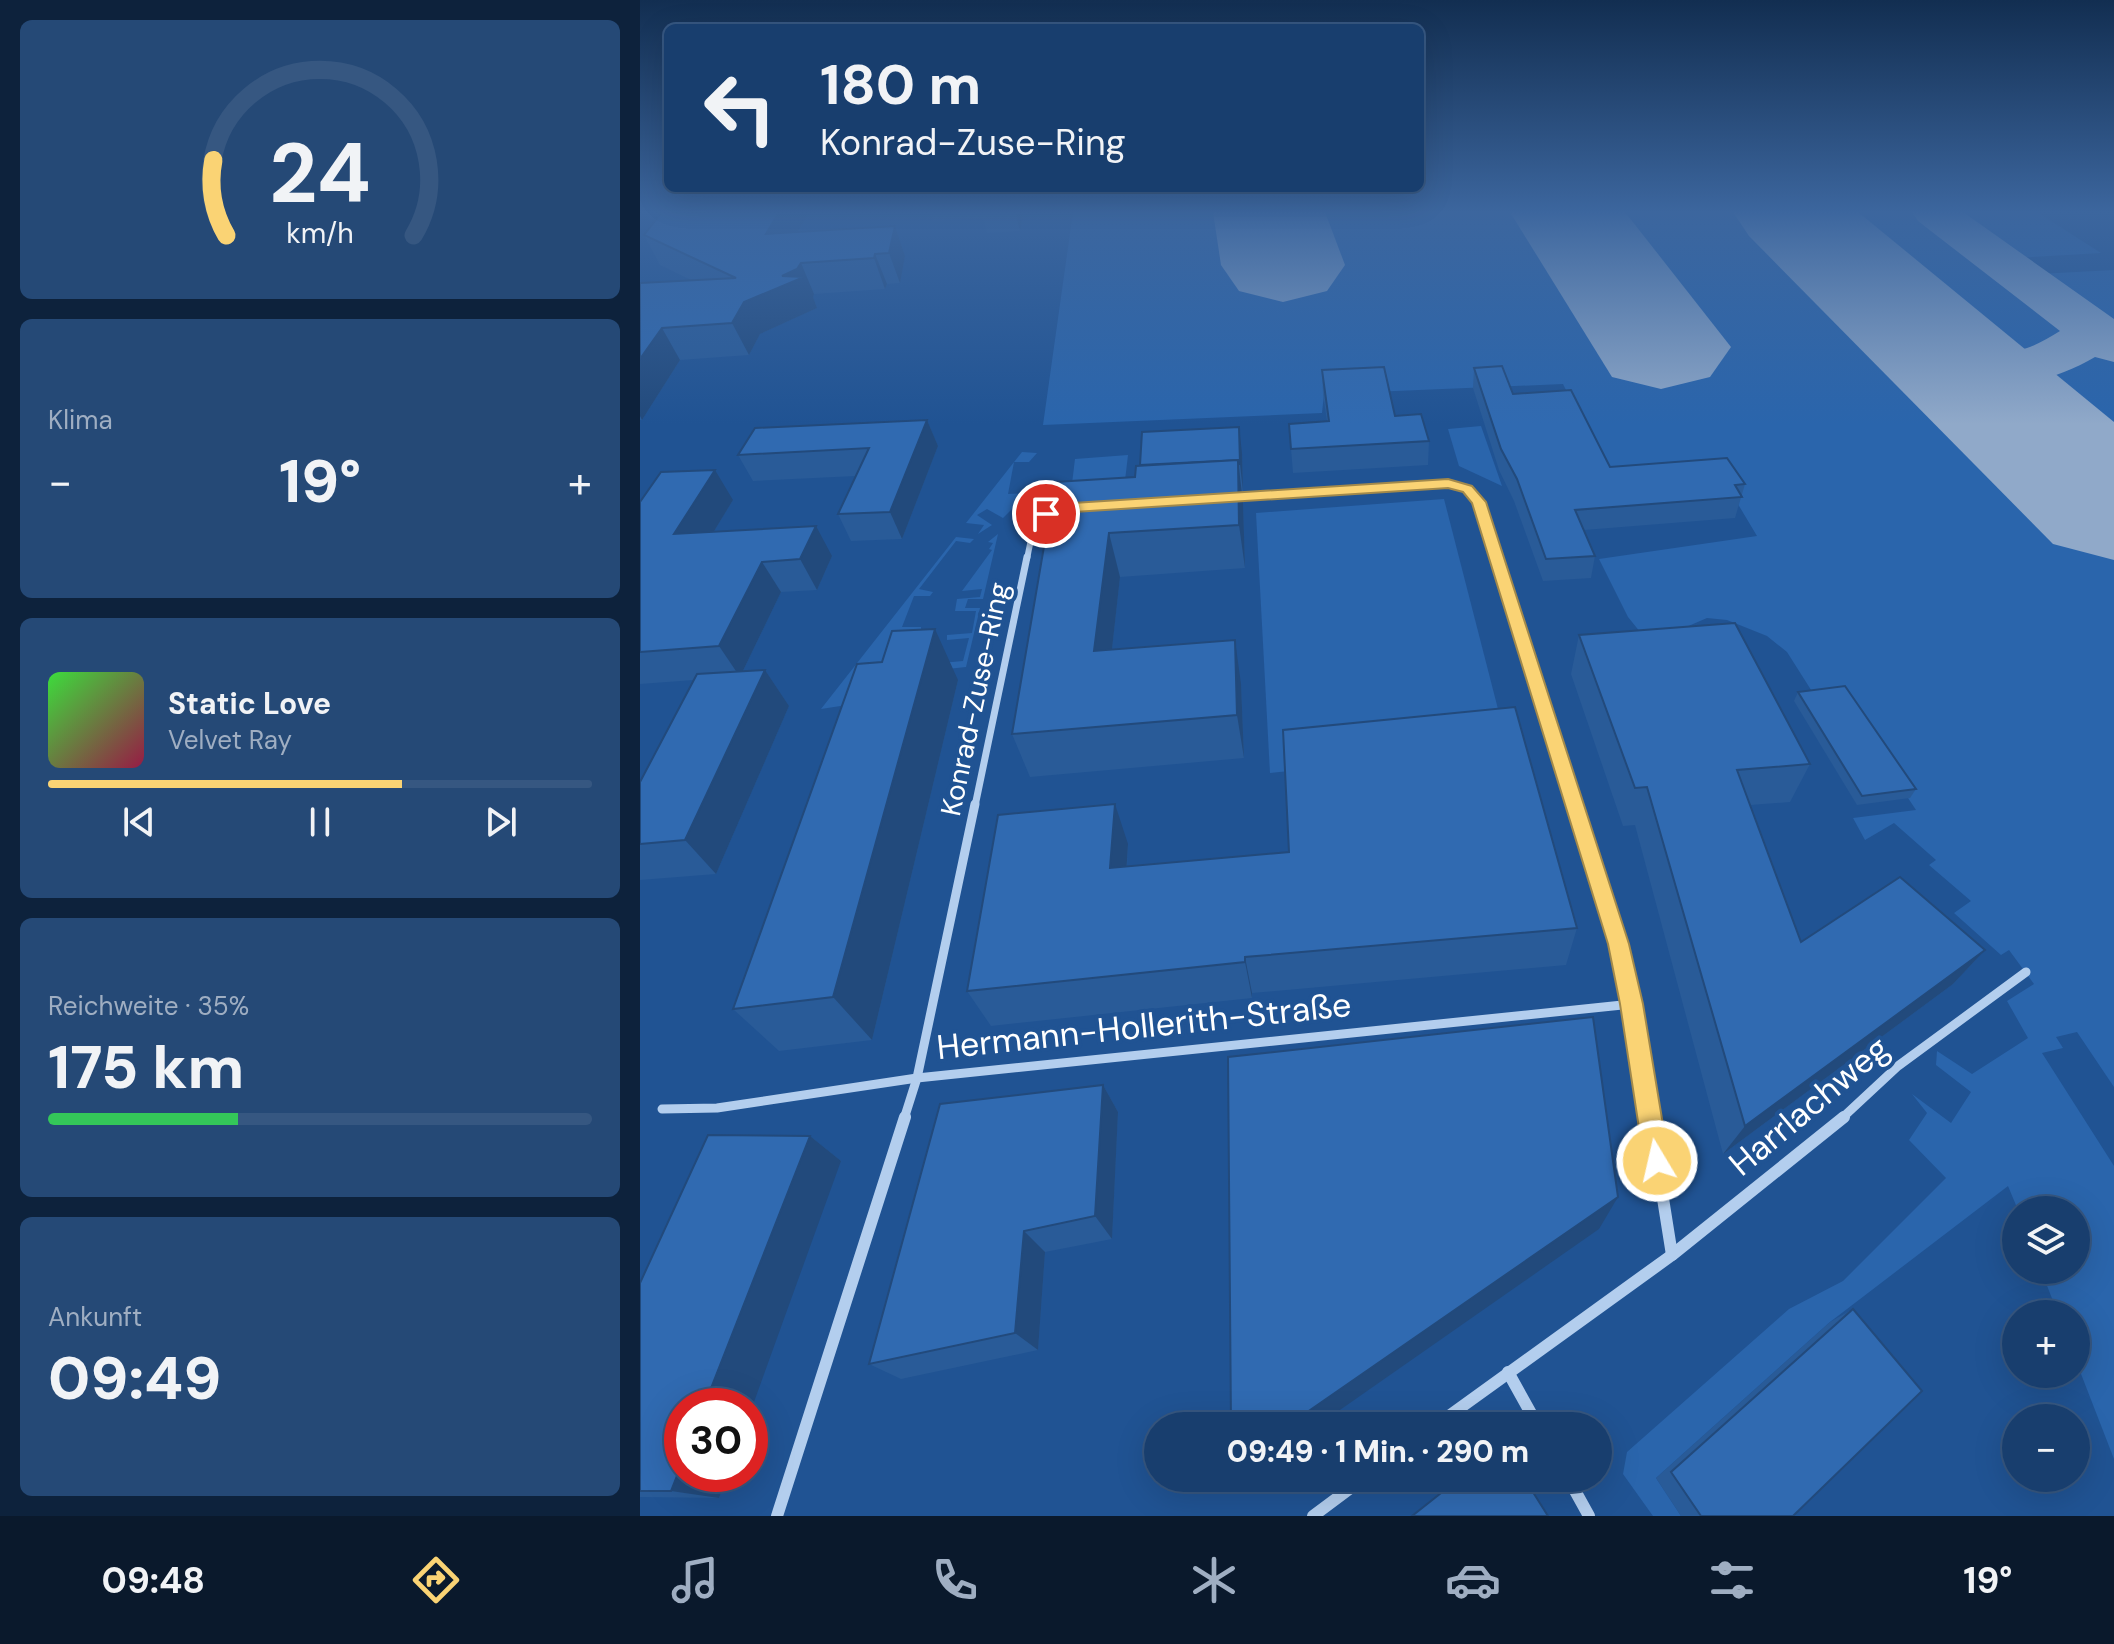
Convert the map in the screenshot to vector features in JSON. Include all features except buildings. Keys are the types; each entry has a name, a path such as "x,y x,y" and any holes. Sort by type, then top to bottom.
{"street":[{"path":"1214,498 1448,484 1467,489 1479,502 1618,944 1632,1004 1672,1255"},
{"name":"Konrad-Zuse-Ring","path":"777,1516 917,1078 1033,529 1046,514 1073,507"},
{"name":"Harrlachweg","path":"1454,1412 1672,1255 1856,1107 1898,1066 2026,972"},
{"name":"Hermann-Hollerith-Straße","path":"662,1109 717,1108 917,1078 1632,1004"},
{"path":"1508,1372 1530,1412"},
{"path":"1313,1516 1345,1492"},
{"path":"1576,1492 1589,1516"}],"shaded area":[{"path":"1063,283 1832,283 2114,554 2114,1087 2077,1032 2056,1037 2063,1048 2042,1053 2114,1166 2114,1459 2086,1388 2090,1388 2090,1300 2053,1300 2046,1284 2090,1284 2090,1196 2012,1196 2008,1186 1830,1322 1656,1478 1681,1516 1653,1516 1623,1474 1627,1452 1789,1309 1843,1281 1946,1178 1909,1140 1927,1113 1912,1094 1951,1123 1971,1092 1936,1065 1937,1051 1972,1074 2028,1038 2007,1001 2034,984 2009,950 2001,955 1954,913 1971,901 1929,865 1936,860 1894,823 1865,840 1853,818 1916,810 1840,696 1813,693 1787,652 1767,636 1727,620 1707,618 1649,643 1628,617 1599,559 1757,536 1717,469 1609,477 1563,384 1324,394 1322,413 1043,425"},
{"path":"1904,283 2016,283 2068,322 2071,333 2048,347 2023,353 1976,344"},
{"path":"2044,283 2114,283 2114,334"},
{"path":"2103,353 2114,358 2114,465 2028,391 2088,354"},
{"path":"1481,426 1502,486 1459,466 1448,429"},
{"path":"1022,452 1037,453 1029,462 1014,462"},
{"path":"1128,455 1124,489 1071,492 1075,459"},
{"path":"1014,462 1008,494 1031,493 1030,499 1017,504 1003,518 987,509 977,515 992,525 978,534 984,525 966,523"},
{"path":"1444,499 1508,748 1270,773 1256,513"},
{"path":"998,534 983,599 968,599 965,608 980,608 966,667 938,670 941,663 963,661 969,638 947,640 947,635 972,633 976,611 955,611 957,599 980,597 982,589 962,591 992,550 989,549 993,543 988,542"},
{"path":"956,537 974,539 970,543 956,541 919,589 933,592 930,596 914,596 902,627 921,627 921,631 887,672 847,705 821,709"}],"taxiway":[{"path":"2030,283 2083,322"},
{"path":"1915,327 1960,356 2000,368 2041,362 2064,352 2089,337 2088,327 2083,322"},
{"path":"2083,322 2114,345"}],"runway":[{"path":"1616,283 1661,347"},
{"path":"1867,283 2114,508"}],"route":[{"path":"1046,514 1073,507 1448,484 1467,489 1479,502 1618,944 1632,1004 1657,1161"}]}
